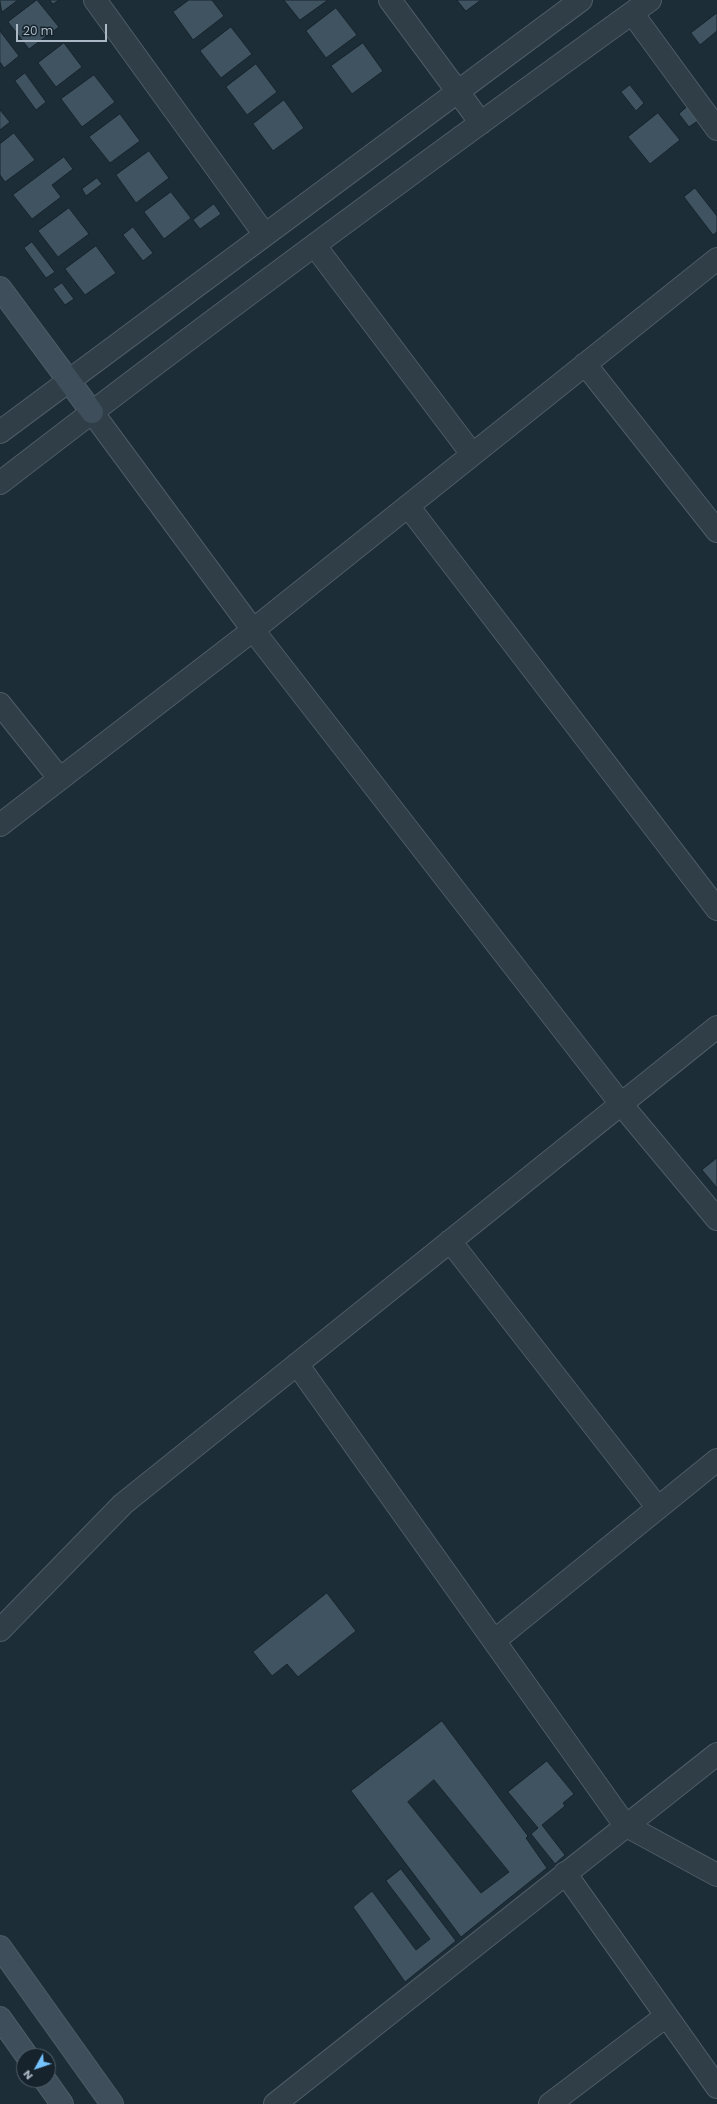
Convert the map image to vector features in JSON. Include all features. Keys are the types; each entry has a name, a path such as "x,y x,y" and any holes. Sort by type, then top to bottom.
{"street":[{"path":"95,0 265,235"},
{"path":"390,0 481,123"},
{"path":"0,432 581,0"},
{"path":"0,483 92,412 315,246 650,0"},
{"path":"632,13 717,129"},
{"path":"315,246 472,454"},
{"path":"0,825 253,630 717,259"},
{"path":"0,288 253,630 621,1104 717,1219"},
{"path":"585,364 717,531"},
{"path":"408,506 717,909"},
{"path":"0,704 60,779"},
{"path":"0,1630 123,1504 717,1027"},
{"path":"450,1241 658,1508"},
{"path":"297,1364 625,1826 717,1875"},
{"path":"494,1641 717,1460"},
{"path":"275,2104 717,1754"},
{"path":"565,1873 717,2087"},
{"path":"0,1947 112,2104"},
{"path":"550,2104 666,2016"},
{"path":"0,2018 21,2048"},
{"path":"50,2088 62,2104"}],"building":[{"path":"0,0 18,0 2,12"},
{"path":"37,0 59,27 29,49 8,22"},
{"path":"50,0 59,0 53,4"},
{"path":"189,0 212,0 224,16 193,40 173,12"},
{"path":"284,0 328,0 300,20"},
{"path":"457,0 481,0 466,11"},
{"path":"336,8 357,35 326,58 306,31"},
{"path":"717,13 717,31 700,45 691,33"},
{"path":"231,27 252,54 221,78 200,51"},
{"path":"0,31 19,56 4,68 0,62"},
{"path":"64,43 82,67 56,87 38,63"},
{"path":"363,43 383,71 352,94 331,66"},
{"path":"256,64 277,92 247,115 226,87"},
{"path":"25,73 46,102 36,110 15,81"},
{"path":"94,75 115,102 82,127 61,99"},
{"path":"630,85 644,103 636,111 621,92"},
{"path":"284,100 304,128 273,151 253,124"},
{"path":"688,106 699,120 689,127 679,114"},
{"path":"0,110 10,122 0,130"},
{"path":"658,113 680,140 650,164 628,137"},
{"path":"120,114 140,141 110,163 89,137"},
{"path":"14,133 35,160 5,182 0,175 0,144"},
{"path":"149,151 169,178 136,203 116,175"},
{"path":"64,157 73,169 52,185 61,197 32,219 13,195"},
{"path":"97,178 102,184 86,196 82,189"},
{"path":"695,188 717,216 717,232 713,235 684,197"},
{"path":"171,192 191,218 164,239 144,212"},
{"path":"214,204 221,214 200,229 193,220"},
{"path":"69,208 89,234 58,257 38,231"},
{"path":"133,227 153,253 143,261 123,235"},
{"path":"32,242 55,272 46,278 24,248"},
{"path":"96,246 116,273 85,295 65,269"},
{"path":"62,283 74,299 65,305 53,289"},
{"path":"717,1158 717,1188 702,1170"},
{"path":"327,1593 356,1631 298,1677 287,1664 272,1676 253,1652"},
{"path":"442,1721 528,1836 526,1838 547,1868 461,1937 351,1791","holes":["434,1780 509,1872 481,1893 408,1802"]},
{"path":"547,1761 574,1794 563,1803 565,1806 542,1825 565,1855 555,1864 531,1834 538,1828 508,1792"},
{"path":"401,1869 456,1941 405,1982 353,1907 372,1891 416,1950 430,1939 386,1881"}]}
